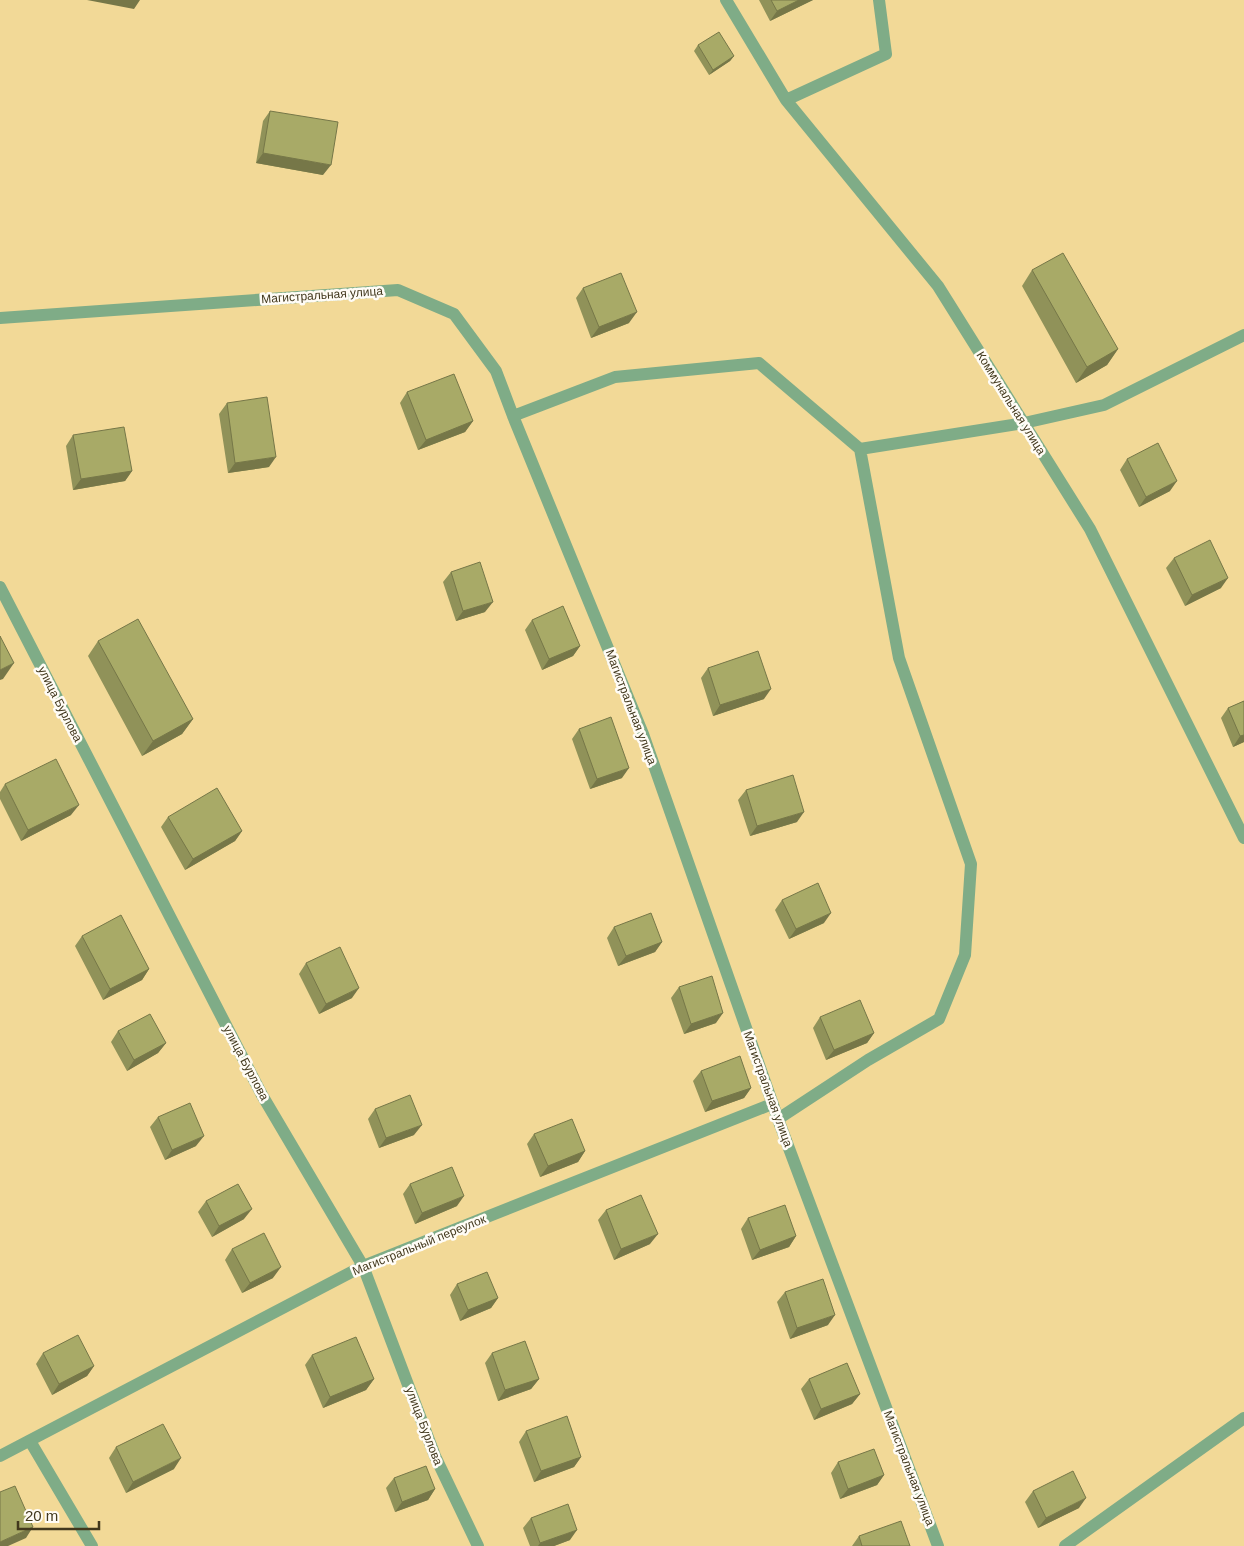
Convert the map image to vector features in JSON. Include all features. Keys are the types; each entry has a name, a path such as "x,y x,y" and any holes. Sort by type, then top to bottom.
{"street":[{"name":"Коммунальная улица","path":"726,0 786,100 938,286 1090,529 1244,838"},
{"path":"786,100 886,54 879,0"},
{"name":"Магистральная улица","path":"0,318 398,290 454,314 496,371 643,734 772,1104 938,1546"},
{"path":"860,449 1024,423 1104,405 1244,335"},
{"path":"513,416 615,378 759,363 860,449 899,658 971,864 965,955 939,1019 868,1060 778,1119"},
{"name":"улица Бурлова","path":"0,587 262,1095 363,1266 435,1456 478,1546"},
{"name":"Магистральный переулок","path":"0,1456 363,1266 772,1104"},
{"path":"1065,1546 1244,1418"},
{"path":"30,1441 92,1546"}],"building":[{"path":"771,0 799,0 777,11"},
{"path":"719,32 734,56 713,70 698,45"},
{"path":"270,111 338,122 331,165 263,153"},
{"path":"1063,253 1118,349 1087,367 1032,270"},
{"path":"621,273 637,312 599,327 583,288"},
{"path":"454,374 473,421 426,440 407,392"},
{"path":"267,397 276,457 235,463 227,403"},
{"path":"124,427 132,471 81,479 73,435"},
{"path":"1158,443 1177,481 1146,497 1127,459"},
{"path":"1210,540 1228,578 1192,595 1174,558"},
{"path":"480,562 493,602 463,611 451,572"},
{"path":"563,606 580,646 549,659 532,620"},
{"path":"138,619 193,719 153,741 98,641"},
{"path":"0,636 14,663 0,670"},
{"path":"758,651 771,689 720,705 708,668"},
{"path":"1244,701 1244,735 1240,736 1228,708"},
{"path":"611,717 629,768 597,779 579,729"},
{"path":"56,759 79,805 28,830 5,784"},
{"path":"793,775 804,812 757,826 746,790"},
{"path":"217,788 242,831 193,859 168,817"},
{"path":"818,883 831,913 796,929 782,900"},
{"path":"651,913 662,942 626,956 614,927"},
{"path":"121,915 149,969 110,989 82,936"},
{"path":"340,947 359,988 326,1004 306,963"},
{"path":"712,976 723,1013 691,1024 679,987"},
{"path":"860,1000 874,1033 834,1050 820,1017"},
{"path":"150,1014 166,1043 134,1060 118,1031"},
{"path":"740,1056 751,1088 712,1101 701,1071"},
{"path":"410,1095 422,1125 386,1138 375,1109"},
{"path":"190,1103 204,1136 172,1150 158,1117"},
{"path":"572,1119 585,1151 548,1166 534,1134"},
{"path":"452,1167 464,1196 422,1213 410,1184"},
{"path":"238,1184 252,1209 219,1226 206,1201"},
{"path":"641,1195 658,1234 621,1249 606,1210"},
{"path":"785,1205 796,1236 760,1250 748,1218"},
{"path":"264,1233 281,1267 250,1283 232,1249"},
{"path":"487,1272 498,1298 468,1310 457,1284"},
{"path":"823,1279 835,1315 797,1328 785,1292"},
{"path":"78,1335 94,1366 59,1384 43,1353"},
{"path":"356,1337 374,1379 330,1397 312,1355"},
{"path":"525,1341 539,1379 505,1390 492,1353"},
{"path":"847,1363 860,1394 821,1409 809,1379"},
{"path":"567,1416 581,1457 541,1471 526,1431"},
{"path":"163,1424 181,1458 133,1482 116,1447"},
{"path":"874,1449 884,1475 848,1489 838,1462"},
{"path":"426,1466 435,1489 402,1502 394,1478"},
{"path":"1073,1471 1086,1498 1046,1518 1033,1491"},
{"path":"15,1486 33,1527 0,1542 0,1492"},
{"path":"568,1504 577,1530 540,1543 531,1518"},
{"path":"901,1521 910,1546 862,1546 859,1536"}]}
